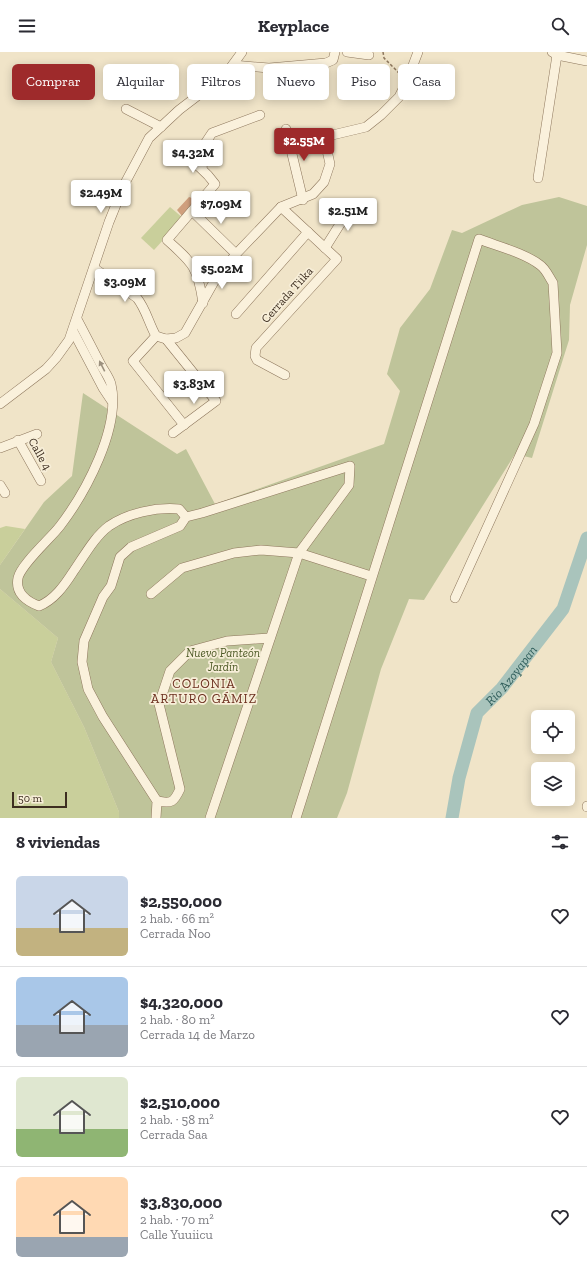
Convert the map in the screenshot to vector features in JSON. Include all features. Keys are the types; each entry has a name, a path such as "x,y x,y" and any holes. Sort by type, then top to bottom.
{"street":[{"path":"234,64 242,52"},
{"path":"347,52 369,55"},
{"path":"414,64 418,52"},
{"path":"538,178 555,54 587,61"},
{"path":"255,67 269,68 330,62 335,55"},
{"path":"94,268 137,298 142,304 156,336 166,339 176,338 185,333 203,304 215,280 236,254 281,207 303,200 313,194 324,182 330,164 324,138 366,127 398,97"},
{"path":"0,404 46,369 65,347 78,319 94,268 124,185 149,138 192,100"},
{"path":"126,109 161,127"},
{"path":"202,168 206,142 212,133 260,115"},
{"path":"286,129 303,200"},
{"path":"180,154 202,168 215,184 167,240 189,260 194,267 198,275 203,304"},
{"path":"281,207 325,248 352,205"},
{"path":"192,211 236,254"},
{"path":"236,314 308,232"},
{"path":"296,818 371,576 479,239 533,260 541,265 548,275 553,283 557,353 534,424 455,598"},
{"name":"Cerrada Tiika","path":"285,375 257,360 255,356 256,348 337,259 325,248"},
{"path":"78,319 111,383 112,402 110,420 104,447 88,482 60,526 26,564 18,577 19,591 26,601 39,606 49,602 67,582 94,543 108,527 129,516 162,507 179,508 186,517"},
{"path":"73,331 112,402"},
{"path":"156,336 133,361 184,425"},
{"path":"166,339 216,401 173,432"},
{"path":"0,448 37,434"},
{"name":"Calle 4","path":"18,440 41,481"},
{"path":"156,818 157,801 103,717 88,688 82,662 84,641 104,597 112,586 120,557 131,547 180,526 186,517 210,511 350,466 349,485 299,553 210,818"},
{"path":"151,594 182,568 204,560 234,553 261,550 299,553 371,576"},
{"path":"157,801 167,803 175,800 180,789 159,704 170,671 190,651 226,641 270,638"}],"path":[{"path":"383,52 384,58 398,73"}],"green space":[{"name":"Nuevo Panteón Jardín","path":"559,197 587,206 587,245 570,305 569,340 532,458 515,454 424,600 409,599 381,669 347,793 337,818 119,818 119,812 84,727 51,662 58,638 0,589 0,565 44,502 72,476 83,393 177,454 186,449 215,504 384,444 400,391 387,374 400,328 430,289 452,230 462,233 522,205"},
{"path":"170,207 183,218 154,250 141,238"},
{"path":"6,526 25,529 0,565 0,528"},
{"path":"0,589 58,638 51,662 84,727 119,812 119,818 0,818"}],"building":[{"path":"198,192 203,197 182,216 177,210 189,197 192,198"}],"waterway":[{"name":"Rio Azoyapan","path":"452,818 459,778 477,713 502,688 563,609 587,538"}],"district":[{"name":"COLONIA ARTURO GÁMIZ","path":"204,690"}]}
